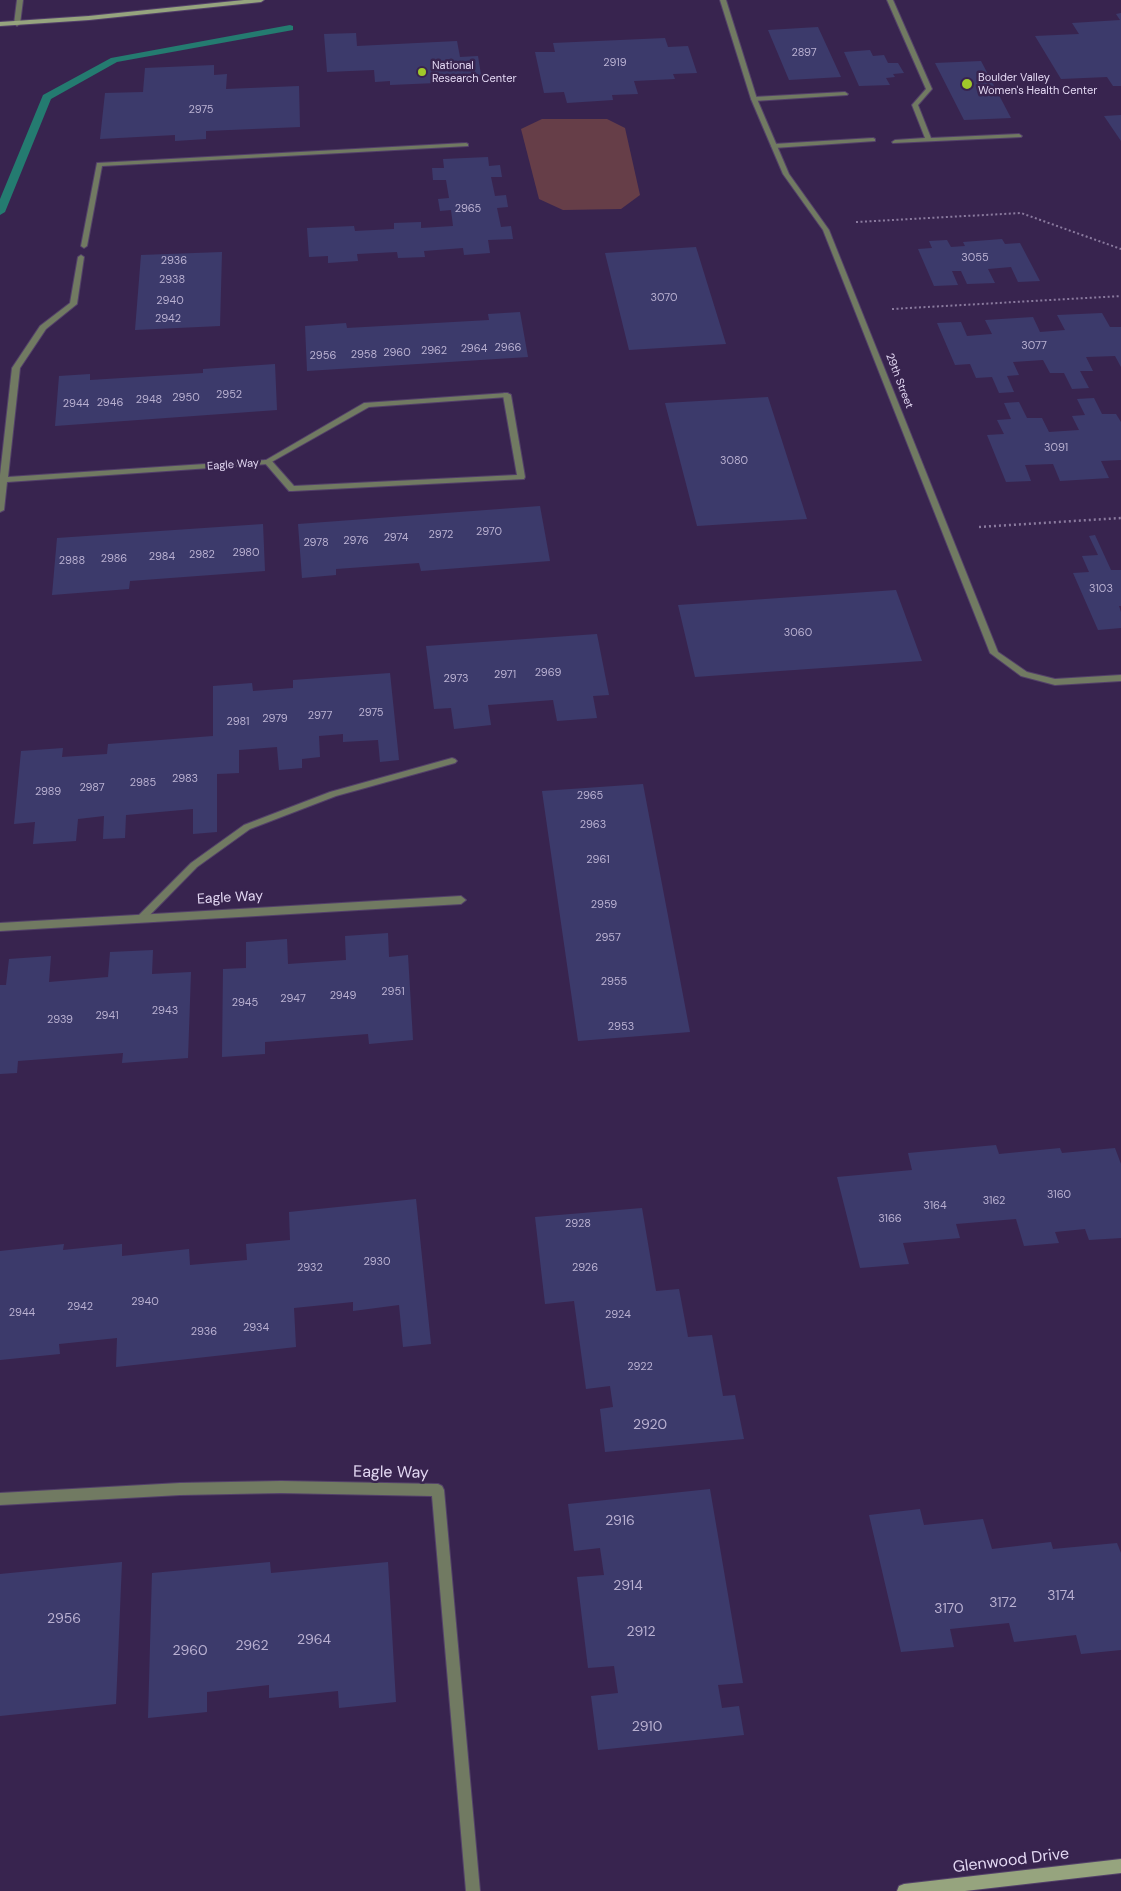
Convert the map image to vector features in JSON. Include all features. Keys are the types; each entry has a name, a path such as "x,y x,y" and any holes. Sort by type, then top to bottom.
{"main road":[{"path":"0,24 17,24 261,0"},
{"name":"Glenwood Drive","path":"904,1891 1121,1866"}],"street":[{"path":"17,24 20,0"},
{"name":"29th Street","path":"723,0 754,99 786,174 822,224 859,311 994,653 1024,674 1055,682 1121,678"},
{"path":"890,0 929,89 915,105 929,140"},
{"path":"754,99 845,94"},
{"path":"895,142 1019,136"},
{"path":"774,146 873,140"},
{"path":"84,246 99,164 466,145"},
{"path":"0,510 16,368 43,328 73,304 81,257"},
{"name":"Eagle Way","path":"3,480 268,462 367,405 507,394 521,477 292,489 268,462"},
{"path":"141,918 194,865 247,827 333,794 452,761"},
{"name":"Eagle Way","path":"0,927 461,900"},
{"name":"Eagle Way","path":"0,1498 198,1488 281,1487 438,1490 473,1891"}],"path":[{"path":"822,224 1021,213 1121,249"},
{"path":"859,311 1121,296"},
{"path":"946,530 1121,518"}],"shaded area":[{"path":"542,119 607,119 625,128 640,195 621,209 563,210 539,199 521,129"}],"building":[{"path":"1121,13 1121,86 1113,86 1107,77 1061,79 1035,36 1079,34 1072,23 1120,20 1116,14"},
{"path":"818,27 841,77 789,80 768,30"},
{"path":"356,33 357,46 457,41 460,57 478,56 482,81 390,85 390,81 375,82 374,70 327,72 324,34"},
{"path":"665,38 668,47 688,46 697,73 673,74 675,79 634,81 638,94 612,95 613,100 567,103 564,92 544,93 535,52 555,52 553,43"},
{"path":"870,50 873,56 884,55 888,63 898,63 904,73 893,74 895,77 886,78 890,85 859,86 844,52"},
{"path":"981,61 1011,118 964,120 935,63"},
{"path":"214,65 214,75 227,74 226,89 299,86 300,127 206,131 206,139 175,141 175,135 100,139 105,93 143,92 145,68"},
{"path":"1121,115 1121,141 1104,116"},
{"path":"488,157 489,166 500,165 502,177 491,177 495,196 506,195 508,207 497,208 501,227 511,226 513,239 488,240 490,253 464,255 463,248 424,251 425,257 398,258 397,252 357,254 358,261 328,263 328,256 309,257 307,228 354,226 355,231 394,229 394,223 421,222 421,228 453,226 451,210 440,211 438,199 449,198 446,180 433,180 432,168 444,168 443,159"},
{"path":"1002,239 1005,244 1020,243 1040,281 1018,282 1011,267 988,269 995,283 967,284 961,271 952,271 958,285 934,286 918,249 932,248 929,241 947,240 951,247 965,246 963,242"},
{"path":"696,247 726,344 629,350 605,253"},
{"path":"222,252 220,326 135,330 141,255"},
{"path":"520,312 528,357 307,371 305,326 346,323 347,328 489,320 488,314"},
{"path":"1102,313 1110,327 1121,327 1121,367 1115,356 1086,357 1093,371 1080,371 1089,388 1072,389 1064,373 1050,373 1043,360 1013,362 1019,375 1007,376 1014,392 999,393 992,377 976,378 970,364 955,365 937,323 961,322 967,336 992,334 985,320 1033,317 1040,332 1065,330 1057,315"},
{"path":"275,364 277,410 55,426 59,376 90,374 90,380 203,373 203,369"},
{"path":"768,397 807,519 697,526 665,403"},
{"path":"1094,398 1102,414 1116,414 1121,422 1121,460 1101,461 1109,478 1060,481 1053,464 1025,465 1031,481 1006,482 987,435 1004,434 997,420 1011,419 1004,403 1019,402 1027,418 1042,418 1049,432 1079,430 1072,416 1085,415 1077,399"},
{"path":"540,506 550,561 421,571 419,563 336,569 336,575 302,578 298,524"},
{"path":"263,524 265,571 130,581 129,589 52,595 57,538"},
{"path":"1095,535 1111,570 1121,570 1121,606 1119,606 1121,628 1098,630 1073,573 1089,572 1082,556 1098,555 1089,536"},
{"path":"896,590 922,661 695,677 678,605"},
{"path":"597,634 609,695 593,696 597,718 557,721 553,700 488,705 491,725 454,729 451,708 434,709 426,646"},
{"path":"390,673 399,760 380,762 378,740 343,742 343,734 319,736 320,757 302,759 302,768 279,770 277,747 239,750 239,773 217,774 217,832 193,834 193,809 126,815 125,838 103,839 104,816 78,819 76,841 33,844 35,822 14,824 21,751 63,748 62,757 107,754 108,744 213,736 213,686 252,683 253,691 293,688 293,680"},
{"path":"643,784 690,1032 578,1041 542,791"},
{"path":"388,933 389,957 408,955 413,1040 369,1044 368,1034 265,1042 265,1054 222,1057 223,969 246,968 246,942 287,939 288,964 346,960 345,936"},
{"path":"153,950 152,974 191,972 188,1058 122,1063 123,1053 18,1061 17,1073 0,1074 0,985 6,985 9,959 51,956 49,982 108,977 110,952"},
{"path":"996,1145 999,1154 1060,1148 1062,1153 1115,1148 1121,1164 1121,1238 1089,1240 1085,1229 1055,1232 1059,1243 1024,1246 1016,1219 956,1224 960,1238 903,1243 909,1264 860,1268 837,1177 912,1170 908,1153"},
{"path":"416,1199 431,1344 403,1347 399,1305 353,1311 353,1302 294,1308 296,1347 116,1367 117,1338 59,1344 60,1354 0,1360 0,1251 64,1244 63,1250 122,1244 122,1256 189,1249 190,1265 247,1260 246,1244 290,1240 289,1212"},
{"path":"642,1208 656,1291 679,1289 688,1337 712,1335 723,1396 735,1395 744,1439 605,1452 600,1409 613,1407 610,1386 586,1389 574,1301 545,1304 535,1217"},
{"path":"710,1489 743,1683 718,1685 722,1708 739,1706 744,1735 598,1750 591,1696 618,1693 614,1666 588,1668 577,1577 604,1575 600,1548 574,1551 568,1504"},
{"path":"920,1509 924,1525 983,1519 992,1549 1051,1542 1053,1549 1117,1543 1121,1553 1121,1650 1081,1654 1076,1635 1014,1642 1009,1623 950,1629 954,1647 901,1652 869,1515"},
{"path":"122,1562 116,1704 0,1716 0,1574"},
{"path":"270,1562 271,1573 388,1562 396,1702 339,1708 338,1691 269,1698 269,1685 207,1692 207,1712 148,1718 152,1573"}],"waterway":[{"path":"0,212 47,97 114,60 290,28"}],"place":[{"name":"National Research Center","path":"422,72"},
{"name":"Boulder Valley Women's Health Center","path":"967,84"}]}
